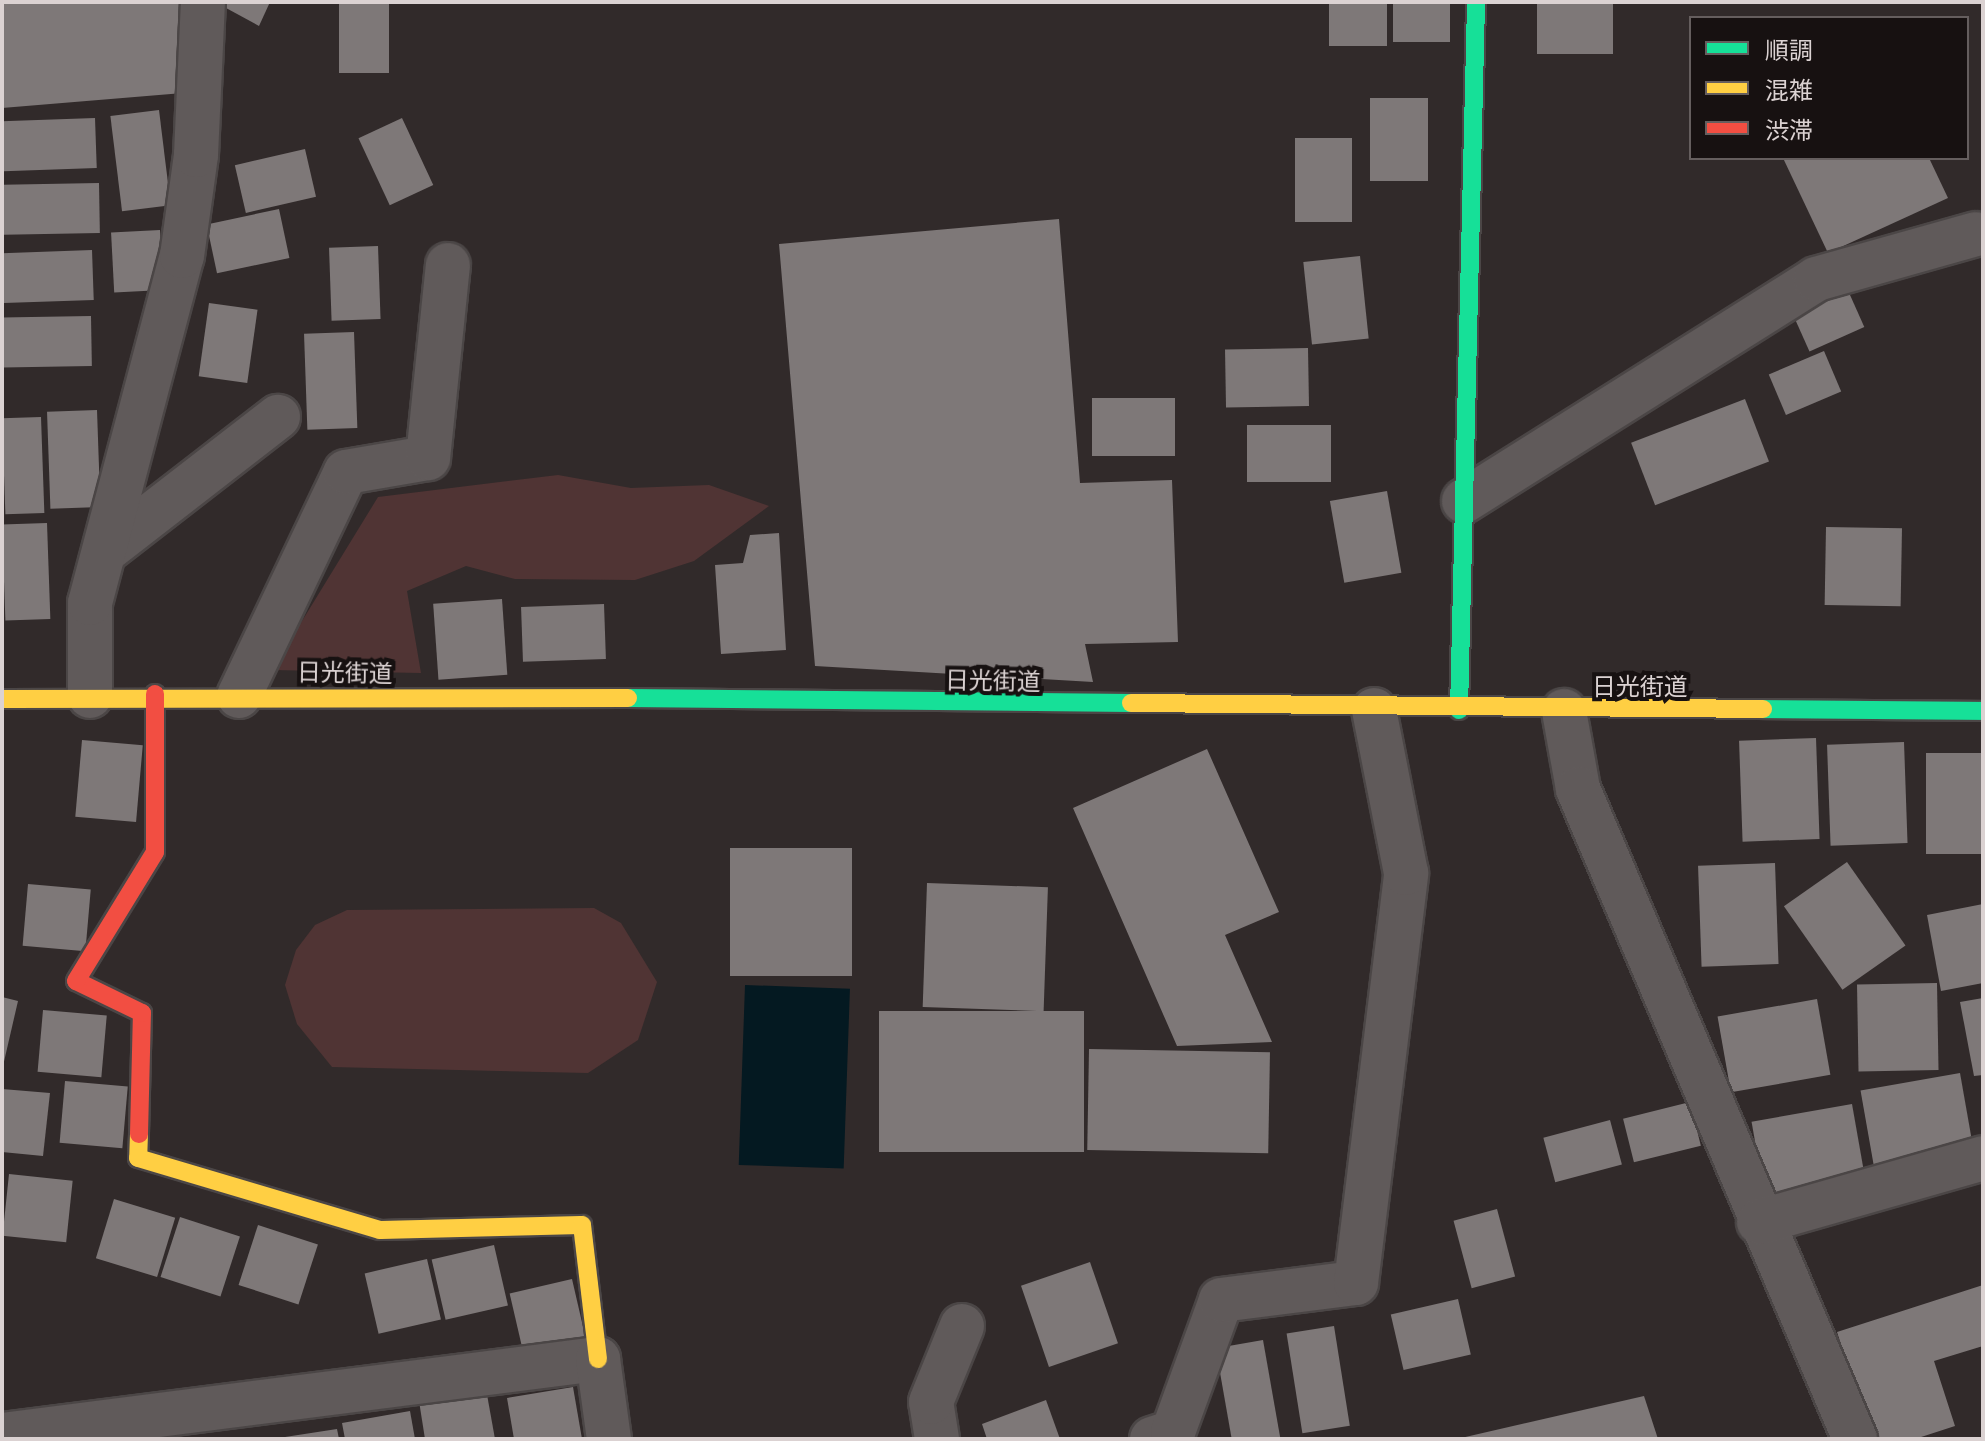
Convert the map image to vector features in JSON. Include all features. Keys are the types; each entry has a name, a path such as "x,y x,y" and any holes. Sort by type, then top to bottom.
{"main road":[{"path":"1459,710 1476,2"},
{"path":"155,694 155,852 76,981 142,1013 138,1158 380,1230 582,1225 598,1359"},
{"name":"日光街道","path":"2,699 155,694 1374,710 1983,711"}],"street":[{"path":"90,696 90,603 182,256 196,155 203,2"},
{"path":"1464,501 1816,279 1976,234"},
{"path":"239,696 346,472 428,458 448,265"},
{"path":"105,551 278,417"},
{"path":"1152,1439 1173,1432 1221,1300 1356,1283 1406,873 1374,710"},
{"path":"1564,711 1578,789 1759,1222 1855,1439"},
{"path":"1759,1222 1983,1158"},
{"path":"937,1439 931,1402 962,1326"},
{"path":"2,1435 598,1359 609,1439"}],"shaded area":[{"path":"558,475 631,488 709,485 769,506 694,561 635,580 515,579 466,566 407,591 421,673 272,670 378,497"},
{"path":"594,908 621,923 657,982 638,1040 588,1073 332,1067 297,1024 285,985 296,950 315,925 347,910"}],"water":[{"path":"745,985 850,989 844,1169 739,1165"}],"building":[{"path":"2,2 194,2 183,93 2,108"},
{"path":"215,2 270,2 259,26"},
{"path":"339,2 389,2 389,73 339,73"},
{"path":"1329,2 1387,2 1387,46 1329,46"},
{"path":"1393,2 1450,2 1450,42 1393,42"},
{"path":"1537,2 1613,2 1613,54 1537,54"},
{"path":"1370,98 1428,98 1428,181 1370,181"},
{"path":"159,110 171,205 122,211 110,116"},
{"path":"95,118 97,168 4,171 2,121"},
{"path":"402,118 433,185 390,205 358,138"},
{"path":"1295,138 1352,138 1352,222 1295,222"},
{"path":"305,149 316,197 246,213 235,165"},
{"path":"1784,160 1930,160 1948,198 1828,253"},
{"path":"99,183 100,233 4,235 3,185"},
{"path":"279,209 289,258 217,273 207,224"},
{"path":"1059,219 1080,483 1172,480 1178,642 1085,644 1093,682 815,666 779,244"},
{"path":"160,230 163,290 114,292 111,233"},
{"path":"378,246 381,319 332,321 329,248"},
{"path":"92,250 94,300 4,303 2,253"},
{"path":"1360,256 1369,339 1312,345 1303,262"},
{"path":"1846,286 1864,327 1809,352 1791,310"},
{"path":"209,303 258,310 247,383 199,376"},
{"path":"91,316 92,366 3,368 2,318"},
{"path":"354,332 357,428 307,430 304,334"},
{"path":"1308,348 1309,406 1226,407 1225,349"},
{"path":"1824,351 1841,392 1786,415 1769,374"},
{"path":"1092,398 1175,398 1175,456 1092,456"},
{"path":"1745,399 1769,462 1655,505 1631,443"},
{"path":"97,410 100,507 50,509 47,412"},
{"path":"41,417 44,513 5,514 2,418"},
{"path":"1247,425 1331,425 1331,482 1247,482"},
{"path":"1387,491 1401,573 1344,583 1330,501"},
{"path":"47,523 50,619 5,621 2,525"},
{"path":"1826,527 1902,528 1901,606 1825,605"},
{"path":"779,533 786,650 721,654 715,565 743,563 750,535"},
{"path":"502,599 507,675 438,680 433,604"},
{"path":"604,604 606,659 523,662 521,607"},
{"path":"1816,738 1820,839 1743,842 1739,741"},
{"path":"82,740 143,745 136,822 75,817"},
{"path":"1904,742 1908,843 1831,846 1827,745"},
{"path":"1207,749 1279,912 1225,935 1272,1042 1177,1046 1073,808"},
{"path":"1926,753 1983,753 1983,854 1926,854"},
{"path":"730,848 852,848 852,976 730,976"},
{"path":"1847,862 1906,946 1842,990 1784,906"},
{"path":"1775,863 1779,964 1702,967 1698,866"},
{"path":"927,883 1048,887 1044,1011 923,1007"},
{"path":"28,884 91,889 85,951 23,946"},
{"path":"1983,904 1983,983 1941,991 1927,915"},
{"path":"1937,983 1939,1070 1859,1071 1857,984"},
{"path":"2,997 18,1001 3,1066 2,1066"},
{"path":"1983,998 1983,1075 1974,1076 1960,1002"},
{"path":"1817,999 1830,1075 1731,1092 1718,1017"},
{"path":"43,1010 107,1016 101,1077 38,1072"},
{"path":"879,1011 1084,1011 1084,1152 879,1152"},
{"path":"1089,1049 1270,1052 1268,1153 1087,1150"},
{"path":"1960,1073 1973,1149 1874,1166 1861,1091"},
{"path":"65,1081 128,1086 122,1148 60,1143"},
{"path":"2,1089 50,1093 43,1156 2,1152"},
{"path":"1690,1102 1701,1146 1634,1162 1623,1119"},
{"path":"1852,1104 1865,1180 1765,1198 1752,1122"},
{"path":"1610,1120 1622,1164 1555,1182 1543,1138"},
{"path":"9,1174 73,1181 66,1242 3,1236"},
{"path":"114,1199 175,1218 157,1277 96,1258"},
{"path":"1497,1209 1515,1277 1472,1288 1454,1221"},
{"path":"180,1217 240,1236 220,1296 161,1277"},
{"path":"258,1225 318,1244 298,1304 239,1285"},
{"path":"494,1245 508,1305 446,1320 432,1259"},
{"path":"427,1259 441,1319 379,1334 365,1273"},
{"path":"1090,1262 1118,1343 1049,1367 1021,1286"},
{"path":"572,1279 586,1340 524,1355 510,1293"},
{"path":"1983,1285 1983,1346 1934,1361 1955,1426 1915,1439 1872,1439 1837,1332"},
{"path":"1458,1299 1471,1355 1404,1370 1391,1315"},
{"path":"1334,1326 1350,1426 1302,1433 1287,1334"},
{"path":"1263,1340 1280,1438 1232,1439 1216,1348"},
{"path":"573,1387 582,1439 514,1439 507,1398"},
{"path":"486,1389 495,1439 425,1439 419,1401"},
{"path":"1644,1396 1658,1439 1461,1439 1461,1438"},
{"path":"1046,1400 1060,1439 987,1439 982,1424"},
{"path":"410,1411 415,1439 345,1439 342,1423"},
{"path":"337,1429 339,1439 285,1437"}],"traffic: fast":[{"path":"1459,710 1476,2"},
{"path":"628,698 1131,703"},
{"path":"1763,709 1983,711"}],"traffic: slow":[{"path":"2,699 628,698"},
{"path":"1131,703 1763,709"},
{"path":"139,1134 138,1158 380,1230 582,1225 598,1359"}],"traffic: jam":[{"path":"139,1134 142,1013 76,981 155,852 155,694"}]}
